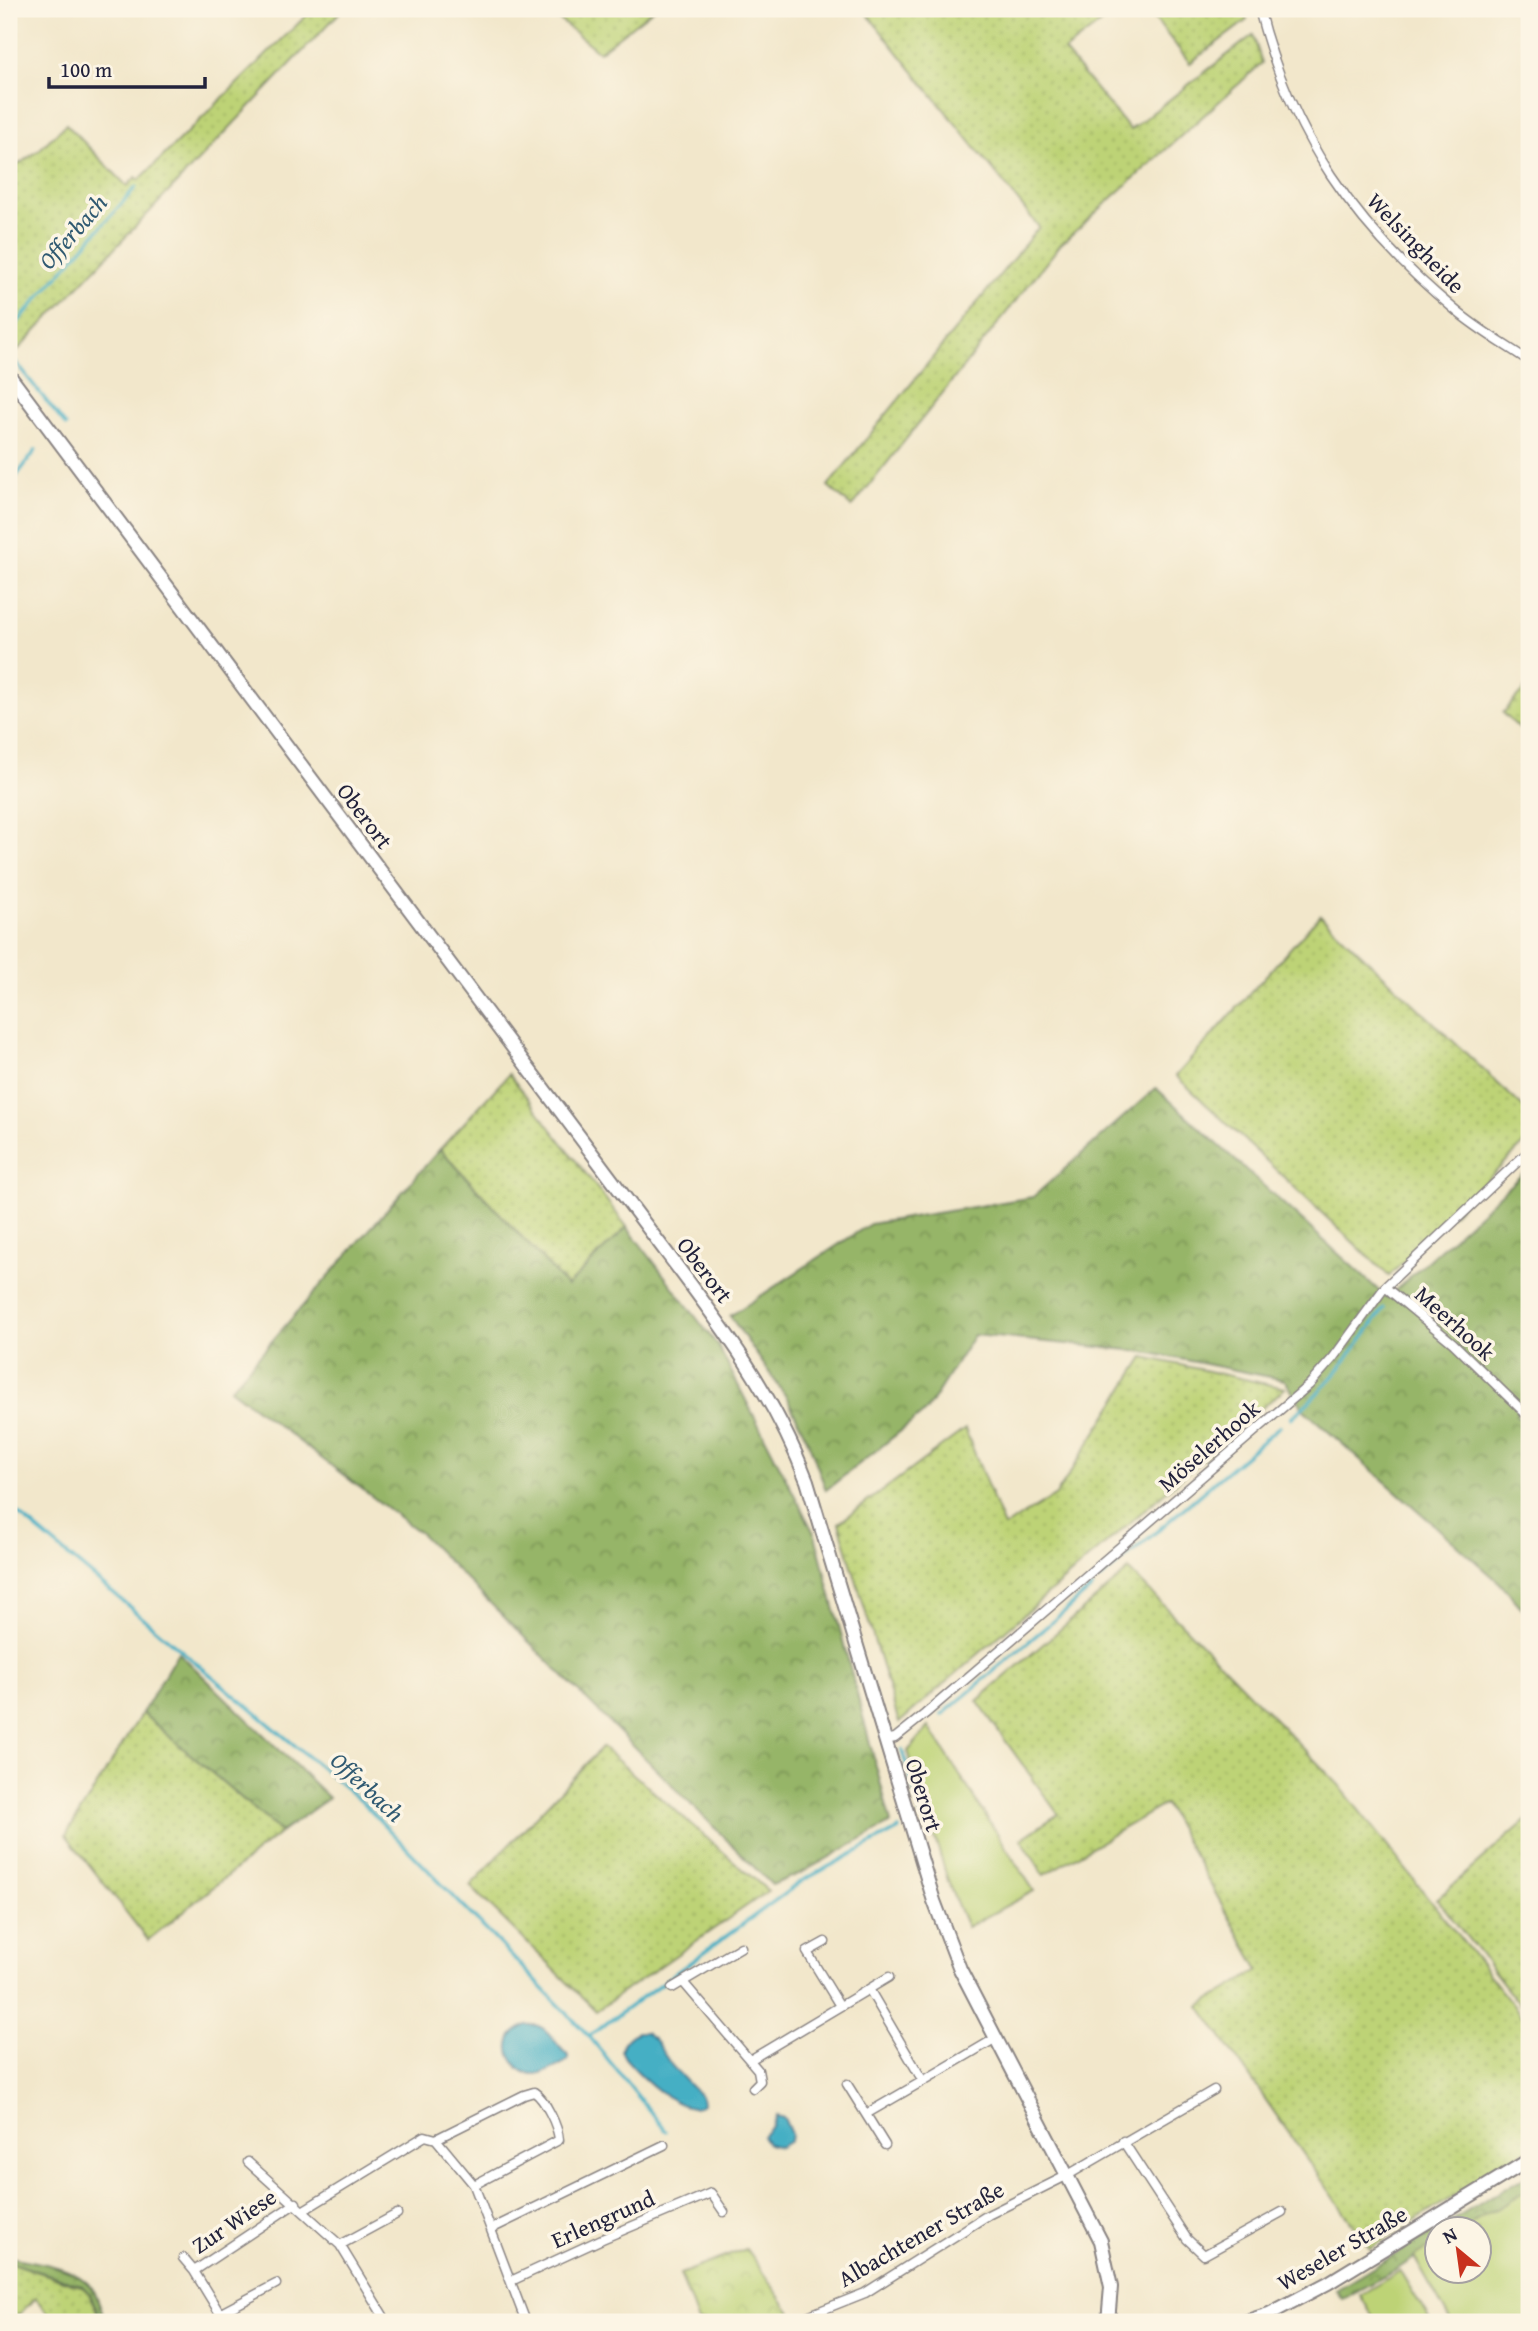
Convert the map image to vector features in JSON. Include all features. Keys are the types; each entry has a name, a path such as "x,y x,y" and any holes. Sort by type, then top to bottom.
{"main road":[{"name":"Oberort","path":"9,375 754,1373 784,1426 807,1481 944,1931 960,1969 1101,2241 1111,2287 1108,2322"},
{"name":"Weseler Straße","path":"1244,2322 1269,2314 1328,2283 1529,2160"}],"street":[{"name":"Welsingheide","path":"1259,9 1272,55 1295,113 1321,163 1353,207 1382,243 1455,310 1529,360"},
{"name":"Möselerhook","path":"885,1740 895,1738 925,1714 1309,1385 1385,1287 1529,1151"},
{"name":"Meerhook","path":"1385,1287 1453,1343 1529,1417"},
{"path":"825,1942 807,1952 840,2006"},
{"path":"671,1988 741,1947"},
{"path":"750,2060 889,1977"},
{"path":"684,1982 750,2060 761,2077 753,2088"},
{"path":"869,1989 923,2081"},
{"path":"866,2114 996,2038"},
{"path":"847,2084 885,2145"},
{"name":"Albachtener Straße","path":"792,2322 865,2293 988,2215 1068,2175 1214,2090"},
{"path":"436,2140 524,2095 534,2092 540,2096 557,2129 559,2140 474,2185"},
{"path":"304,2210 425,2136 436,2140 474,2185 526,2322"},
{"path":"1123,2141 1187,2239 1205,2255 1282,2212"},
{"name":"Erlengrund","path":"491,2229 664,2145"},
{"path":"248,2162 340,2245 387,2322"},
{"name":"Erlengrund","path":"511,2281 601,2239 711,2193 724,2212"},
{"name":"Zur Wiese","path":"194,2272 296,2203"},
{"path":"340,2245 397,2214"},
{"name":"Zur Wiese","path":"183,2258 225,2322"},
{"path":"221,2314 276,2284"}],"green space":[{"path":"313,9 343,9 14,354 9,347 9,171 39,150 66,124 127,186 136,177 139,180"},
{"path":"546,9 654,9 599,52"},
{"path":"863,9 1120,9 1064,51 1130,130 1253,35 1262,63 1061,244 852,507 828,486 1039,227"},
{"path":"1147,9 1244,9 1247,20 1190,63"},
{"path":"1529,684 1529,738 1503,713"},
{"path":"1320,915 1529,1113 1529,1139 1389,1276 1176,1076"},
{"path":"509,1074 627,1227 567,1286 440,1149"},
{"path":"1156,1088 1387,1298 1529,1168 1529,1396 1516,1415 1529,1426 1529,1616 1500,1583 1303,1409 1285,1380 1140,1351 974,1335 926,1411 826,1490 809,1443 787,1398 730,1316 870,1224 1033,1197"},
{"path":"440,1149 567,1286 627,1227 718,1346 815,1535 891,1823 801,1873 772,1885 420,1533 230,1389"},
{"path":"1144,1357 1285,1388 899,1723 839,1523 965,1429 1004,1527 1056,1495"},
{"path":"1129,1570 1338,1784 1529,2025 1529,2149 1370,2249 1200,2006 1259,1970 1165,1804 1044,1875 1021,1839 1058,1814 977,1701"},
{"path":"178,1652 329,1798 281,1832 142,1713"},
{"path":"142,1713 281,1832 148,1940 66,1835"},
{"path":"929,1727 1034,1891 967,1927 950,1887 908,1751"},
{"path":"602,1747 768,1891 596,2011 470,1886"},
{"path":"1529,1818 1529,2016 1437,1899"},
{"path":"1529,2174 1529,2190 1485,2216 1460,2216"},
{"path":"1529,2190 1529,2322 1451,2322 1431,2286 1492,2286 1492,2216 1484,2216"},
{"path":"1422,2238 1422,2253 1396,2270 1342,2299 1336,2290"},
{"path":"746,2249 792,2314 769,2322 698,2322 680,2274"},
{"path":"1422,2252 1422,2271 1414,2257"},
{"path":"9,2257 55,2266 78,2276 94,2291 106,2322 102,2322 90,2294 81,2285 12,2263 9,2266"},
{"path":"11,2263 81,2286 90,2294 99,2317 92,2322 56,2322 35,2298 9,2322"},
{"path":"1400,2271 1429,2319 1423,2322 1376,2322 1360,2295"}],"water":[{"path":"526,2025 541,2027 546,2031 568,2055 568,2060 541,2073 532,2074 522,2070 511,2057 509,2045 512,2035"},
{"path":"638,2032 645,2032 654,2039 672,2066 702,2098 703,2104 694,2107 672,2100 625,2058 621,2050 623,2044"},
{"path":"776,2116 784,2118 791,2134 790,2141 780,2147 768,2144 762,2136 772,2126"}],"waterway":[{"name":"Offerbach","path":"9,332 136,187"},
{"name":"Offerbach","path":"10,355 66,426"},
{"name":"Offerbach","path":"9,486 36,450"},
{"path":"1291,1418 1330,1380 1384,1308"},
{"path":"1101,1579 1280,1426"},
{"name":"Offerbach","path":"9,1506 361,1801 589,2036 666,2131"},
{"path":"942,1715 1092,1588"},
{"path":"902,1750 922,1816"},
{"path":"589,2036 802,1881 899,1829"}]}
